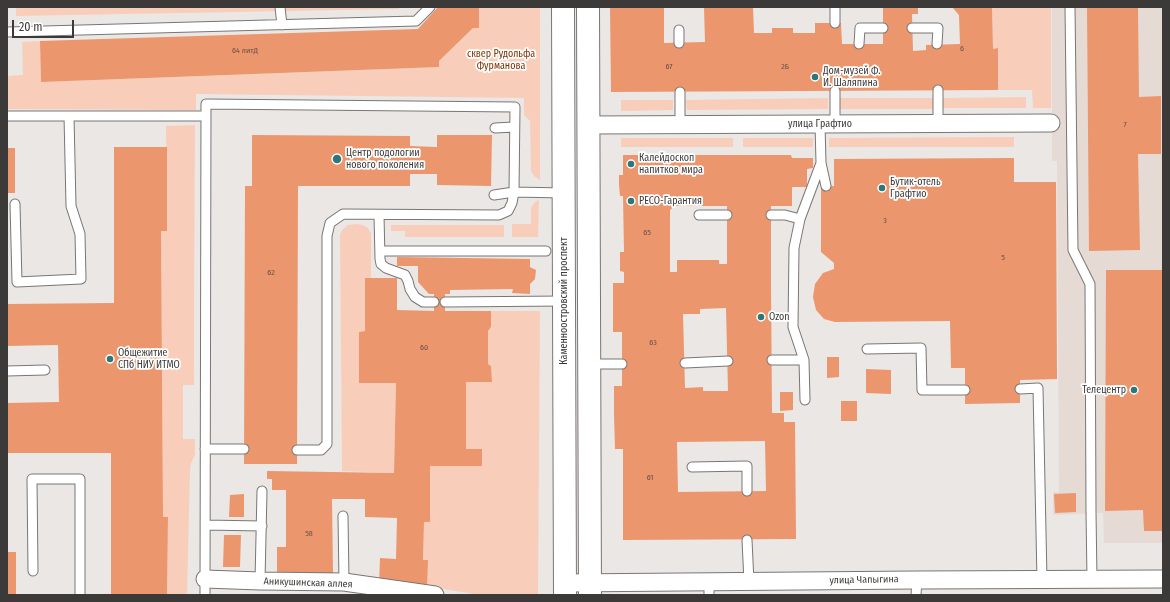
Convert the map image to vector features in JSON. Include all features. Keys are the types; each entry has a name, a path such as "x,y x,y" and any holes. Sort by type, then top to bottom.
{"main road":[{"name":"Каменноостровский проспект","path":"563,7 566,589"},
{"path":"588,7 590,589"}],"street":[{"name":"улица Графтио","path":"589,125 1051,123"},
{"name":"улица Чапыгина","path":"566,589 709,588 749,582 916,587 1042,580 1163,579"},
{"name":"Аникушинская аллея","path":"205,587 260,581 344,582 435,595"}],"lane":[{"path":"280,7 282,25"},
{"path":"7,32 416,21 430,7"},
{"path":"835,7 835,23"},
{"path":"1070,7 1072,250 1090,284 1092,579"},
{"path":"859,44 860,28 883,28"},
{"path":"912,28 938,28 937,44"},
{"path":"679,30 679,43"},
{"path":"938,90 938,124"},
{"path":"805,400 804,360 793,327 794,248 800,219 821,163 835,91"},
{"path":"680,92 680,125"},
{"path":"205,587 206,104 515,107 514,192 512,203 508,211 499,215 343,214 330,223 327,236 327,444 321,450 297,450"},
{"path":"7,116 206,116"},
{"path":"15,204 17,282 81,279 80,234 71,206 69,116"},
{"path":"495,128 514,127"},
{"path":"821,163 826,186"},
{"path":"494,195 514,192 564,193"},
{"path":"379,214 381,264 386,268 405,275 410,289 415,297 423,302 434,302"},
{"path":"699,215 727,215"},
{"path":"771,215 785,215 800,219"},
{"path":"380,251 546,251"},
{"path":"445,302 564,301"},
{"path":"867,349 921,348 922,390 965,390"},
{"path":"772,360 804,360"},
{"path":"685,362 728,361"},
{"path":"590,364 622,364"},
{"path":"7,371 45,370"},
{"path":"1020,389 1038,388 1042,580"},
{"path":"205,449 244,449"},
{"path":"692,467 747,466 747,491"},
{"path":"33,571 32,479 80,479 80,595"},
{"path":"260,581 262,491"},
{"path":"344,516 344,582"},
{"path":"205,525 262,526"},
{"path":"747,540 749,582"}],"shaded area":[{"path":"1052,7 1163,7 1163,543 1104,543 1103,513 1053,515 1053,492 1059,492 1057,161 1052,161"}],"green space":[{"path":"16,7 399,7 399,9 16,16"},
{"name":"сквер Рудольфа Фурманова","path":"479,7 540,7 540,180 534,176 531,171 530,121 524,115 524,98 196,94 196,110 7,109 7,76 23,75 22,42 40,41 41,82 439,67 439,61 473,28"},
{"path":"992,7 1051,7 1051,108 1033,108 1032,90 998,90 998,48 993,49"},
{"path":"1026,97 1026,108 943,108 943,98"},
{"path":"828,98 828,109 687,110 686,100"},
{"path":"840,98 933,98 933,109 840,109"},
{"path":"621,100 673,100 673,110 621,111"},
{"path":"195,125 194,385 183,385 183,439 195,439 195,455 191,463 190,471 187,595 167,595 168,517 163,517 161,231 167,230 166,126"},
{"path":"1014,137 1014,147 829,147 829,138"},
{"path":"621,138 733,138 733,147 621,147"},
{"path":"743,138 813,138 813,147 743,147"},
{"path":"539,199 538,237 512,237 512,224 531,224 531,208"},
{"path":"348,225 363,225 368,228 371,233 371,278 365,278 365,331 359,332 359,382 396,383 394,473 342,471 340,234"},
{"path":"391,225 504,225 504,237 405,237 405,231 391,231"},
{"path":"491,311 540,311 538,595 479,595 427,586 427,560 423,560 424,522 430,522 430,466 482,466 482,449 466,449 466,382 492,382 491,366 488,364 488,331 491,327"}],"building":[{"path":"438,7 479,7 479,28 473,28 439,61 439,67 41,82 40,41 418,29"},
{"path":"610,7 664,7 664,43 705,42 704,7 753,7 754,33 772,33 772,28 793,28 793,33 815,33 815,23 841,23 842,44 883,44 883,7 918,7 918,14 912,14 913,51 926,50 926,45 960,44 959,15 952,7 992,7 993,49 998,48 998,90 611,92"},
{"path":"1087,7 1138,7 1139,97 1161,96 1161,154 1138,154 1140,250 1089,251"},
{"path":"252,135 410,136 410,146 437,147 437,135 492,135 491,186 437,185 437,174 410,174 410,186 298,186 297,464 244,464 245,186 252,186"},
{"name":"Общежитие СПб НИУ ИТМО","path":"114,147 167,147 167,231 161,231 163,517 168,517 167,595 111,595 111,453 7,453 7,403 59,402 58,345 7,346 7,304 114,303"},
{"path":"7,148 15,148 15,193 7,193"},
{"path":"623,155 791,155 792,158 813,158 813,168 807,169 807,187 792,187 792,206 771,206 772,413 784,413 784,422 795,422 796,539 623,540 623,449 615,449 614,415 614,386 622,386 622,332 613,332 613,283 624,283 624,272 620,271 620,252 624,252 623,196 620,196 619,185 619,175 623,175","holes":["675,206 727,206 727,264 719,264 719,260 677,260 677,272 670,272 670,210","726,308 728,391 703,391 703,387 685,388 683,314 700,314 700,309","765,441 766,491 678,492 677,442"]},
{"path":"1014,158 1014,182 1056,182 1057,379 1020,380 1020,403 965,404 965,368 951,368 950,321 835,322 824,319 816,310 813,297 815,284 823,273 834,269 834,263 821,252 821,187 834,186 834,159"},
{"path":"397,257 530,259 530,267 536,270 535,279 530,284 530,294 512,293 513,289 450,290 450,294 445,294 445,311 491,311 491,327 488,331 488,364 491,366 492,382 466,382 466,449 482,449 482,466 430,466 430,522 424,522 423,560 428,560 427,586 379,585 380,558 396,559 397,518 365,517 365,499 332,499 333,573 277,574 277,547 286,547 286,490 272,490 272,479 267,479 267,471 394,473 396,383 359,383 359,332 365,331 365,278 397,278 397,310 434,311 434,294 429,294 418,282 418,266 397,266"},
{"name":"Телецентр","path":"1106,270 1163,270 1163,531 1144,531 1143,510 1105,511"},
{"path":"827,357 839,357 839,377 827,378"},
{"path":"866,369 891,370 891,394 866,393"},
{"path":"780,392 793,392 793,410 780,411"},
{"path":"841,401 857,401 857,421 841,421"},
{"path":"1076,493 1076,512 1055,513 1054,494"},
{"path":"244,494 244,517 229,517 230,495"},
{"path":"224,535 241,535 240,567 223,567"},
{"path":"7,552 16,552 16,595 7,595"}],"place":[{"name":"Дом-музей Ф. И. Шаляпина","path":"815,77"},
{"name":"Центр подологии нового поколения","path":"337,159"},
{"name":"Калейдоскоп напитков мира","path":"631,164"},
{"name":"Бутик-отель Графтио","path":"882,188"},
{"name":"РЕСО-Гарантия","path":"631,201"},
{"name":"Ozon","path":"761,317"},
{"name":"Общежитие СПб НИУ ИТМО","path":"110,359"},
{"name":"Телецентр","path":"1134,390"}]}
